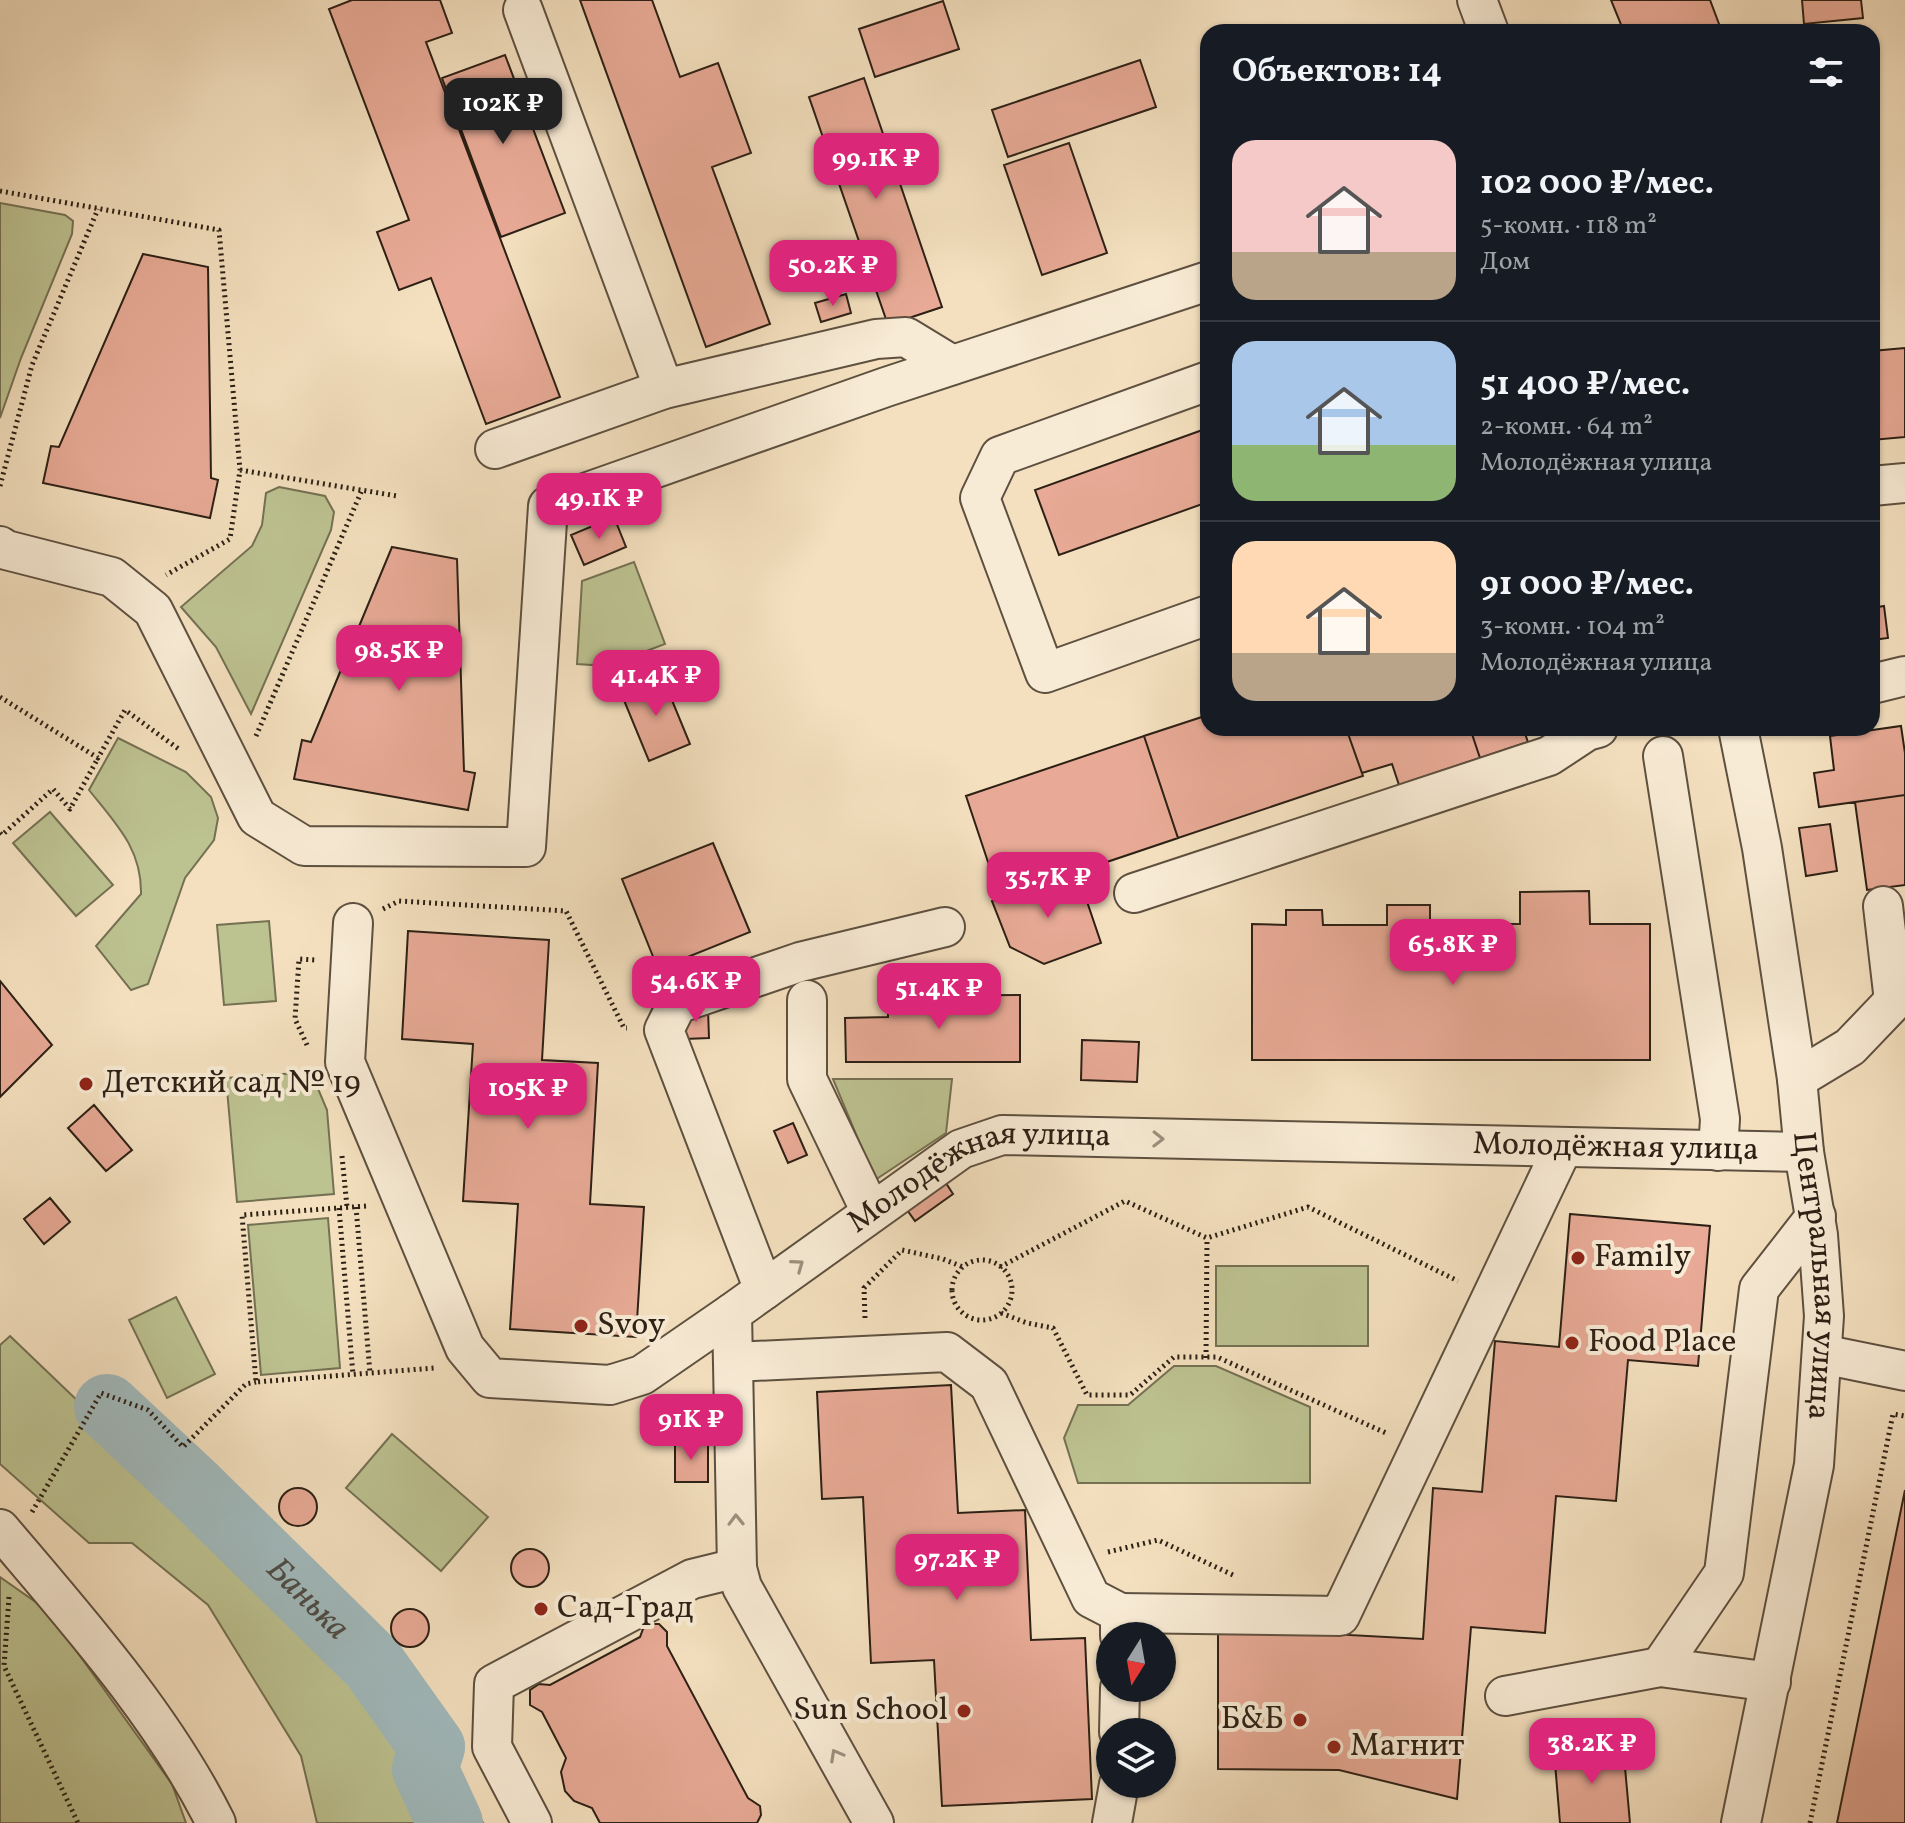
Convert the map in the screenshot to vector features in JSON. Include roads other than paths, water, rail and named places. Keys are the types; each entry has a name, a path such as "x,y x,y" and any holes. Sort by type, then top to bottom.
{"street":[{"path":"1477,0 1486,24"},
{"path":"523,10 664,389"},
{"path":"0,546 112,577 153,610 257,817 304,846 526,847 548,506 952,365 1200,284"},
{"path":"495,449 664,389 876,339 906,337 952,365"},
{"path":"1200,384 1000,456 980,498 1045,673 1200,618"},
{"path":"1880,485 1905,483"},
{"path":"1880,682 1905,676"},
{"path":"1134,893 1549,756 1579,736"},
{"name":"Центральная улица","path":"1740,736 1762,848 1797,1079 1804,1152 1816,1216 1824,1316 1814,1465 1741,1823"},
{"path":"1663,756 1720,1119 1718,1151"},
{"path":"1797,1079 1850,1047 1894,1001 1883,906"},
{"name":"Молодёжная улица","path":"353,923 345,1062 465,1348 490,1378 610,1385 642,1375 961,1149 1002,1135 1804,1152"},
{"path":"764,1290 664,1030 677,1004 800,962 945,927"},
{"path":"807,1000 807,1079 871,1212"},
{"path":"1176,1623 1340,1616 1563,1147"},
{"path":"1660,1667 1724,1573 1759,1289 1816,1216"},
{"path":"732,1313 737,1568 742,1587 874,1823"},
{"path":"734,1362 947,1352 989,1384 1091,1598 1117,1622"},
{"path":"1822,1354 1905,1371"},
{"path":"7,1537 102,1651 194,1779 216,1823"},
{"path":"532,1823 492,1747 494,1684 692,1579 737,1568"},
{"path":"1505,1696 1660,1667 1771,1682"},
{"path":"1112,1823 1116,1798"}],"waterway":[{"name":"Банька","path":"107,1407 373,1664 432,1747 425,1769 450,1823"}],"place":[{"name":"Детский сад № 19","path":"86,1084"},
{"name":"Family","path":"1578,1258"},
{"name":"Svoy","path":"581,1326"},
{"name":"Food Place","path":"1572,1343"},
{"name":"Сад-Град","path":"541,1609"},
{"name":"Sun School","path":"964,1711"},
{"name":"Б&Б","path":"1300,1720"},
{"name":"Магнит","path":"1334,1747"}]}
